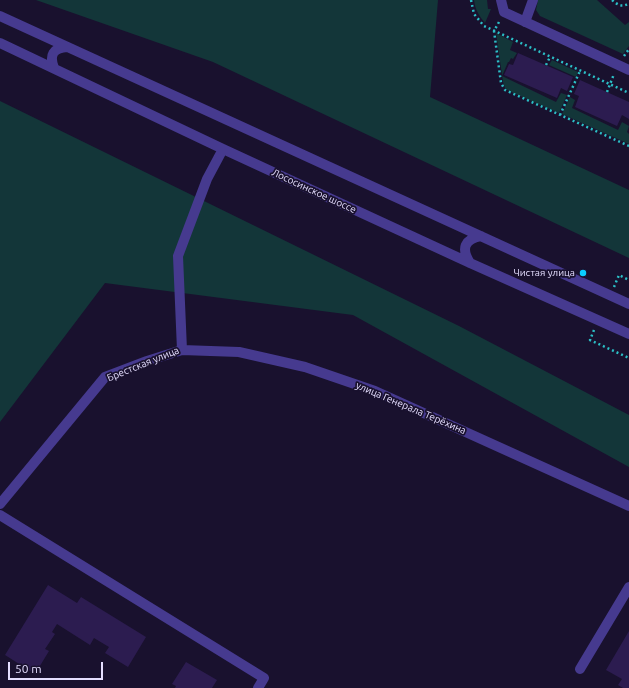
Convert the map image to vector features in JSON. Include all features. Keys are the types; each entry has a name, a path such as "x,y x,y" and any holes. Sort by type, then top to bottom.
{"street":[{"path":"501,0 504,12 629,70"},
{"path":"525,22 532,0"},
{"path":"0,16 629,304"},
{"name":"Лососинское шоссе","path":"0,43 223,149 470,263 629,334"},
{"path":"54,68 51,61 53,53 59,48 67,47"},
{"name":"Брестская улица","path":"0,504 105,377 147,361 182,350 178,256 207,179 223,149"},
{"path":"470,263 466,257 465,247 467,242 481,236"},
{"name":"улица Генерала Терёхина","path":"182,350 239,352 305,367 375,391 629,506"},
{"path":"0,515 264,678 258,688"},
{"path":"580,669 629,587"}],"path":[{"path":"471,0 474,14 484,26 629,93"},
{"path":"612,0 618,5 622,6 629,3"},
{"path":"494,31 500,78 503,88 507,92 629,146"},
{"path":"546,65 550,57"},
{"path":"560,115 580,71"},
{"path":"610,295 619,275 629,280"},
{"path":"599,321 590,340 629,358"}],"green space":[{"path":"36,0 438,0 430,97 629,190 629,258 213,62"},
{"path":"474,0 487,0 488,9 491,9 485,23 475,6"},
{"path":"538,0 597,0 625,25 629,22 629,46 623,54 540,16 536,10"},
{"path":"496,33 513,42 510,50 517,53 513,59 511,58 508,62 502,76"},
{"path":"552,60 578,72 576,77 549,65"},
{"path":"502,76 556,102 561,93 567,95 559,113 509,91 505,88"},
{"path":"570,97 575,100 572,108 618,130 622,122 629,126 627,132 629,134 629,144 562,114"},
{"path":"0,101 459,326 629,415 629,467 353,315 105,283 0,422"}],"building":[{"path":"518,53 573,77 567,91 561,88 557,98 504,75 509,64 513,65"},
{"path":"580,80 629,102 629,119 622,115 617,126 575,107 579,96 574,94"},
{"path":"48,585 77,603 81,597 146,637 128,667 105,653 109,647 94,638 90,645 57,624 52,632 55,634 45,649 49,651 35,674 5,655"},
{"path":"629,631 629,688 623,688 618,685 622,679 606,670"},
{"path":"186,662 217,680 212,688 175,688 176,686 172,684"}],"place":[{"name":"Чистая улица","path":"583,273"}]}
